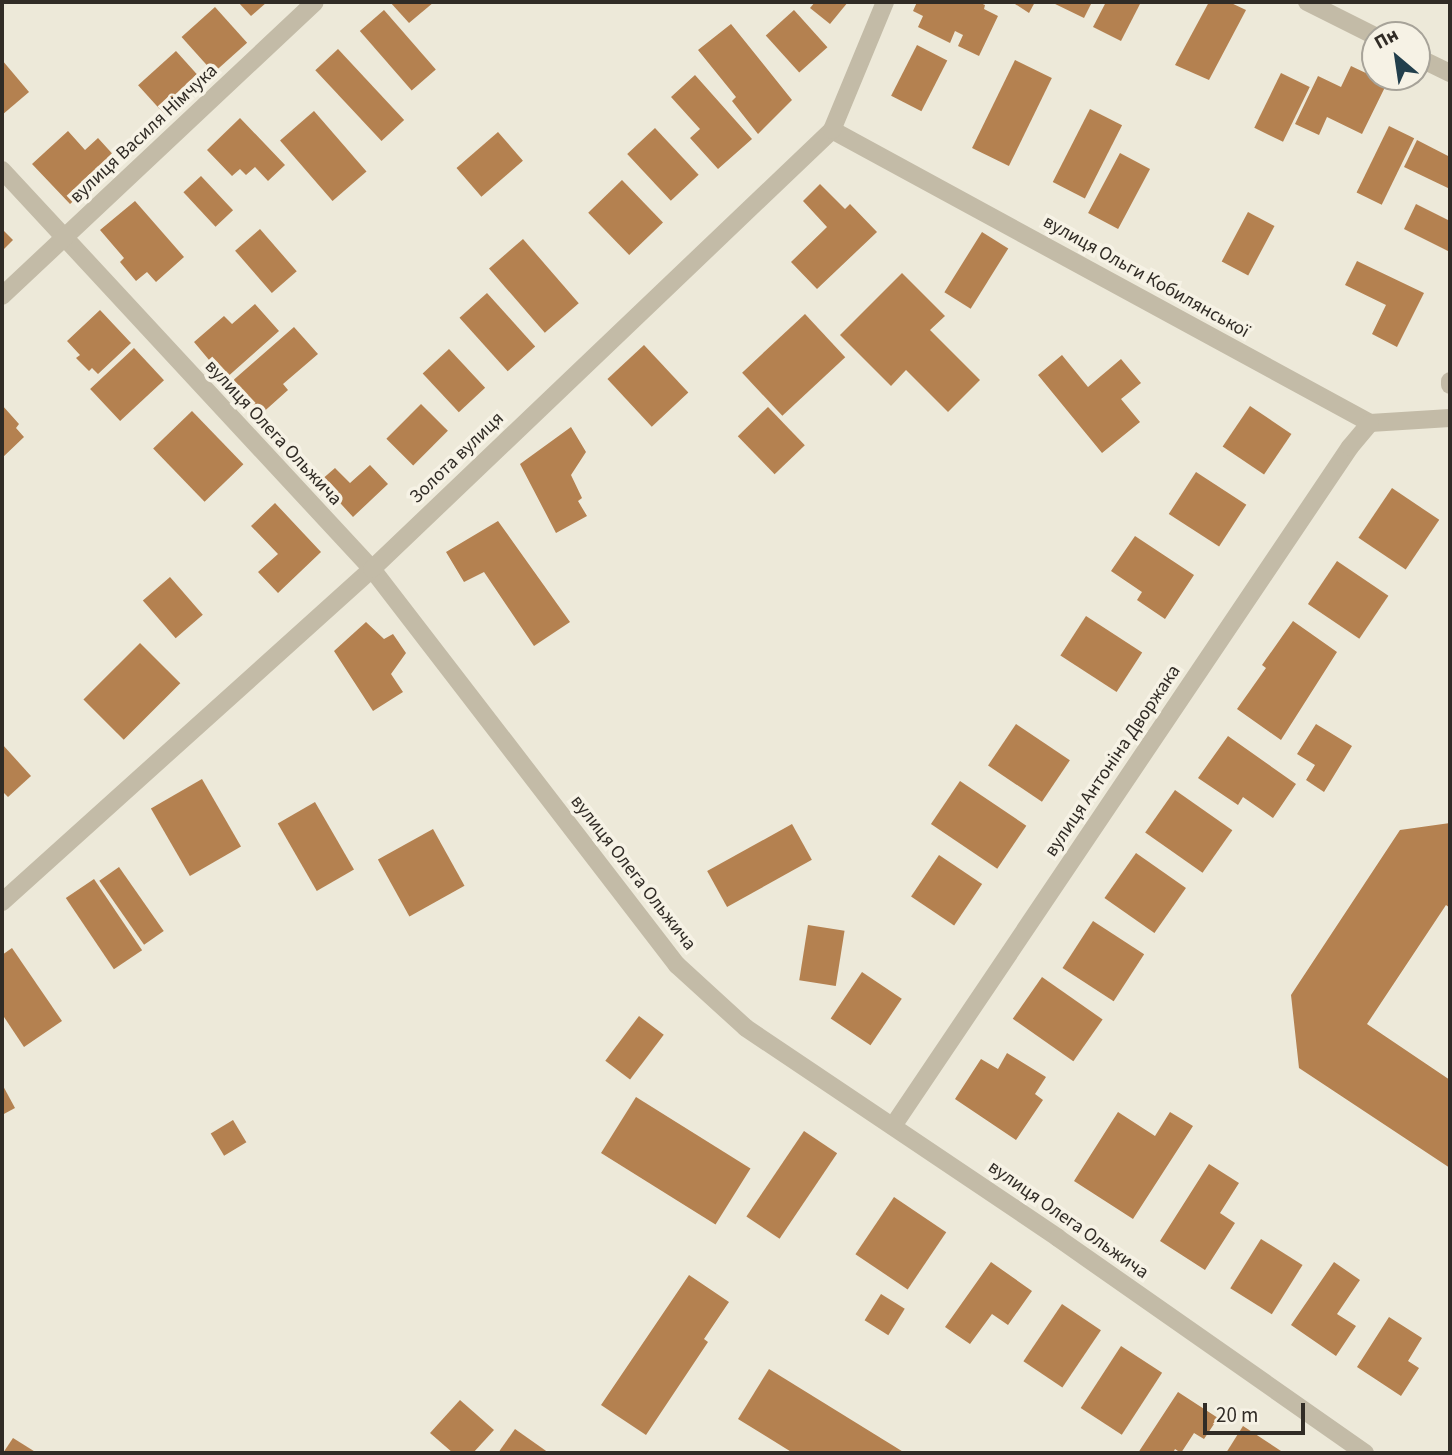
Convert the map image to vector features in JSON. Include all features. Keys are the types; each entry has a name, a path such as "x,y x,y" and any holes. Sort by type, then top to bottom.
{"street":[{"name":"вулиця Василя Німчука","path":"2,296 314,2"},
{"name":"Золота вулиця","path":"2,902 372,569 832,130 886,2"},
{"path":"1307,2 1361,29"},
{"path":"1431,64 1450,73"},
{"name":"вулиця Ольги Кобилянської","path":"832,130 1370,423"},
{"name":"вулиця Олега Ольжича","path":"2,170 372,569 677,965 746,1028 893,1126 1365,1453"},
{"path":"1370,423 1450,418"},
{"name":"вулиця Антоніна Дворжака","path":"893,1126 1350,447 1370,423"}],"building":[{"path":"238,2 267,2 251,16"},
{"path":"390,2 434,2 409,23"},
{"path":"815,2 848,2 830,24 810,8"},
{"path":"917,2 978,2 985,5 984,9 998,16 979,56 958,46 963,35 955,31 950,43 918,27 923,16 913,11"},
{"path":"1012,2 1035,2 1029,13"},
{"path":"1051,2 1092,2 1084,18"},
{"path":"1106,2 1141,2 1121,41 1093,27"},
{"path":"1209,2 1229,2 1246,10 1209,80 1175,65"},
{"path":"215,7 247,43 214,73 182,37"},
{"path":"384,10 436,70 412,91 360,31"},
{"path":"794,10 827,47 799,73 766,35"},
{"path":"731,24 792,100 758,134 732,101 736,97 698,50"},
{"path":"917,45 947,60 921,111 891,96"},
{"path":"338,49 404,120 381,141 315,70"},
{"path":"176,51 205,83 167,117 138,85"},
{"path":"2,60 29,92 2,115"},
{"path":"1015,60 1052,78 1009,166 972,148"},
{"path":"1351,66 1361,71 1361,91 1383,91 1362,134 1327,117 1319,135 1295,124 1318,76 1341,87"},
{"path":"1281,73 1310,87 1283,142 1254,128"},
{"path":"695,75 752,139 718,169 690,138 700,129 671,97"},
{"path":"1090,109 1122,125 1085,198 1053,182"},
{"path":"314,111 366,171 333,201 280,141"},
{"path":"240,118 285,165 268,181 255,167 246,175 240,169 232,176 207,150"},
{"path":"1389,126 1414,138 1382,205 1357,193"},
{"path":"655,128 699,175 671,201 627,154"},
{"path":"68,131 85,150 98,138 118,160 70,204 32,164"},
{"path":"498,132 523,161 481,197 456,168"},
{"path":"1417,140 1450,157 1450,189 1404,167"},
{"path":"1120,153 1150,169 1118,229 1088,213"},
{"path":"201,176 233,210 216,227 183,192"},
{"path":"622,180 663,222 629,255 588,213"},
{"path":"820,184 845,209 850,204 877,232 817,289 791,262 827,227 803,201"},
{"path":"135,201 184,257 156,282 147,272 136,281 120,262 124,258 100,230"},
{"path":"1416,204 1450,221 1450,252 1404,229"},
{"path":"1248,212 1274,226 1248,276 1222,261"},
{"path":"2,229 13,240 2,251"},
{"path":"260,229 297,271 272,293 235,251"},
{"path":"982,232 1008,248 971,309 944,292"},
{"path":"523,239 579,303 545,333 489,269"},
{"path":"1357,261 1424,293 1397,347 1372,334 1386,305 1345,285"},
{"path":"902,273 945,316 930,330 980,380 948,412 906,370 891,386 840,335"},
{"path":"487,293 535,347 508,371 460,318"},
{"path":"255,304 279,331 225,379 194,342 224,316 232,324"},
{"path":"100,310 131,343 98,374 92,368 89,371 76,358 80,355 67,341"},
{"path":"805,314 845,357 782,416 742,373"},
{"path":"294,327 318,354 283,384 288,390 259,416 230,383"},
{"path":"644,345 688,393 652,427 607,379"},
{"path":"134,348 164,380 120,421 90,389"},
{"path":"449,349 485,388 459,412 423,374"},
{"path":"1062,355 1088,387 1121,359 1141,383 1121,399 1140,422 1102,453 1038,375"},
{"path":"421,404 448,431 413,466 386,439"},
{"path":"2,405 19,424 16,428 24,437 2,458"},
{"path":"1250,406 1291,434 1264,475 1223,447"},
{"path":"768,407 805,445 775,474 738,436"},
{"path":"192,411 243,464 205,502 153,449"},
{"path":"571,427 586,452 571,475 582,498 578,501 587,516 556,533 520,464"},
{"path":"370,465 388,484 353,517 320,481 335,468 350,483"},
{"path":"1196,472 1246,505 1219,547 1169,514"},
{"path":"1392,488 1439,520 1406,570 1358,538"},
{"path":"275,503 321,552 278,593 258,572 278,554 251,526"},
{"path":"498,521 570,622 534,646 484,572 464,582 446,552"},
{"path":"1135,536 1194,575 1165,619 1137,600 1142,592 1111,571"},
{"path":"1337,561 1388,596 1359,639 1308,604"},
{"path":"170,577 203,615 176,638 143,601"},
{"path":"1086,616 1142,652 1117,692 1060,655"},
{"path":"1293,621 1337,652 1281,740 1237,709 1266,668 1262,665"},
{"path":"366,622 384,639 393,634 406,653 391,674 403,692 373,711 334,651"},
{"path":"140,643 180,683 124,740 83,700"},
{"path":"1016,724 1070,760 1042,802 988,765"},
{"path":"1316,724 1352,746 1324,792 1306,780 1315,765 1297,754"},
{"path":"1228,736 1296,784 1273,818 1243,797 1238,805 1198,778"},
{"path":"2,744 31,776 8,797 2,791"},
{"path":"202,779 241,847 190,876 151,808"},
{"path":"960,781 1026,826 997,869 931,824"},
{"path":"1175,790 1232,830 1203,873 1145,833"},
{"path":"315,802 354,870 317,891 278,823"},
{"path":"1450,823 1450,908 1446,905 1367,1024 1450,1080 1450,1168 1299,1068 1291,995 1400,830"},
{"path":"792,824 812,860 727,907 707,871"},
{"path":"433,829 465,886 409,916 378,860"},
{"path":"1136,853 1186,888 1154,933 1104,898"},
{"path":"939,855 982,884 954,926 911,896"},
{"path":"119,867 164,931 144,945 99,881"},
{"path":"94,879 142,950 114,969 66,898"},
{"path":"1093,921 1144,954 1114,1001 1063,968"},
{"path":"808,925 845,931 836,986 799,980"},
{"path":"12,948 62,1021 24,1047 2,1014 2,955"},
{"path":"862,972 902,999 870,1045 831,1018"},
{"path":"1042,977 1103,1019 1073,1061 1013,1019"},
{"path":"639,1016 664,1035 630,1079 605,1061"},
{"path":"1007,1053 1046,1077 1035,1094 1043,1100 1016,1140 955,1099 981,1059 998,1069"},
{"path":"2,1084 15,1108 2,1115"},
{"path":"636,1097 750,1169 716,1225 601,1153"},
{"path":"1118,1112 1155,1136 1170,1112 1193,1126 1133,1219 1074,1181"},
{"path":"233,1120 246,1142 224,1156 211,1133"},
{"path":"804,1131 837,1153 780,1239 746,1216"},
{"path":"1209,1164 1239,1183 1220,1213 1235,1223 1205,1270 1160,1241"},
{"path":"894,1197 946,1232 908,1289 855,1254"},
{"path":"1261,1239 1303,1265 1272,1314 1230,1288"},
{"path":"991,1262 1032,1291 1008,1325 992,1314 970,1344 945,1327"},
{"path":"1334,1262 1360,1280 1337,1314 1356,1326 1336,1356 1291,1325"},
{"path":"689,1275 729,1302 704,1339 708,1342 646,1435 601,1405"},
{"path":"881,1294 905,1309 888,1335 865,1320"},
{"path":"1062,1304 1101,1330 1062,1387 1023,1361"},
{"path":"1389,1317 1422,1338 1408,1361 1419,1368 1401,1396 1357,1367"},
{"path":"1121,1346 1162,1373 1122,1435 1081,1408"},
{"path":"769,1369 905,1453 793,1453 738,1419"},
{"path":"1178,1392 1218,1418 1204,1439 1194,1433 1181,1453 1175,1449 1173,1453 1138,1453"},
{"path":"460,1400 494,1430 473,1453 453,1453 430,1433"},
{"path":"1243,1426 1284,1453 1226,1453"},
{"path":"515,1429 549,1453 498,1453"},
{"path":"13,1438 37,1453 3,1453"}]}
